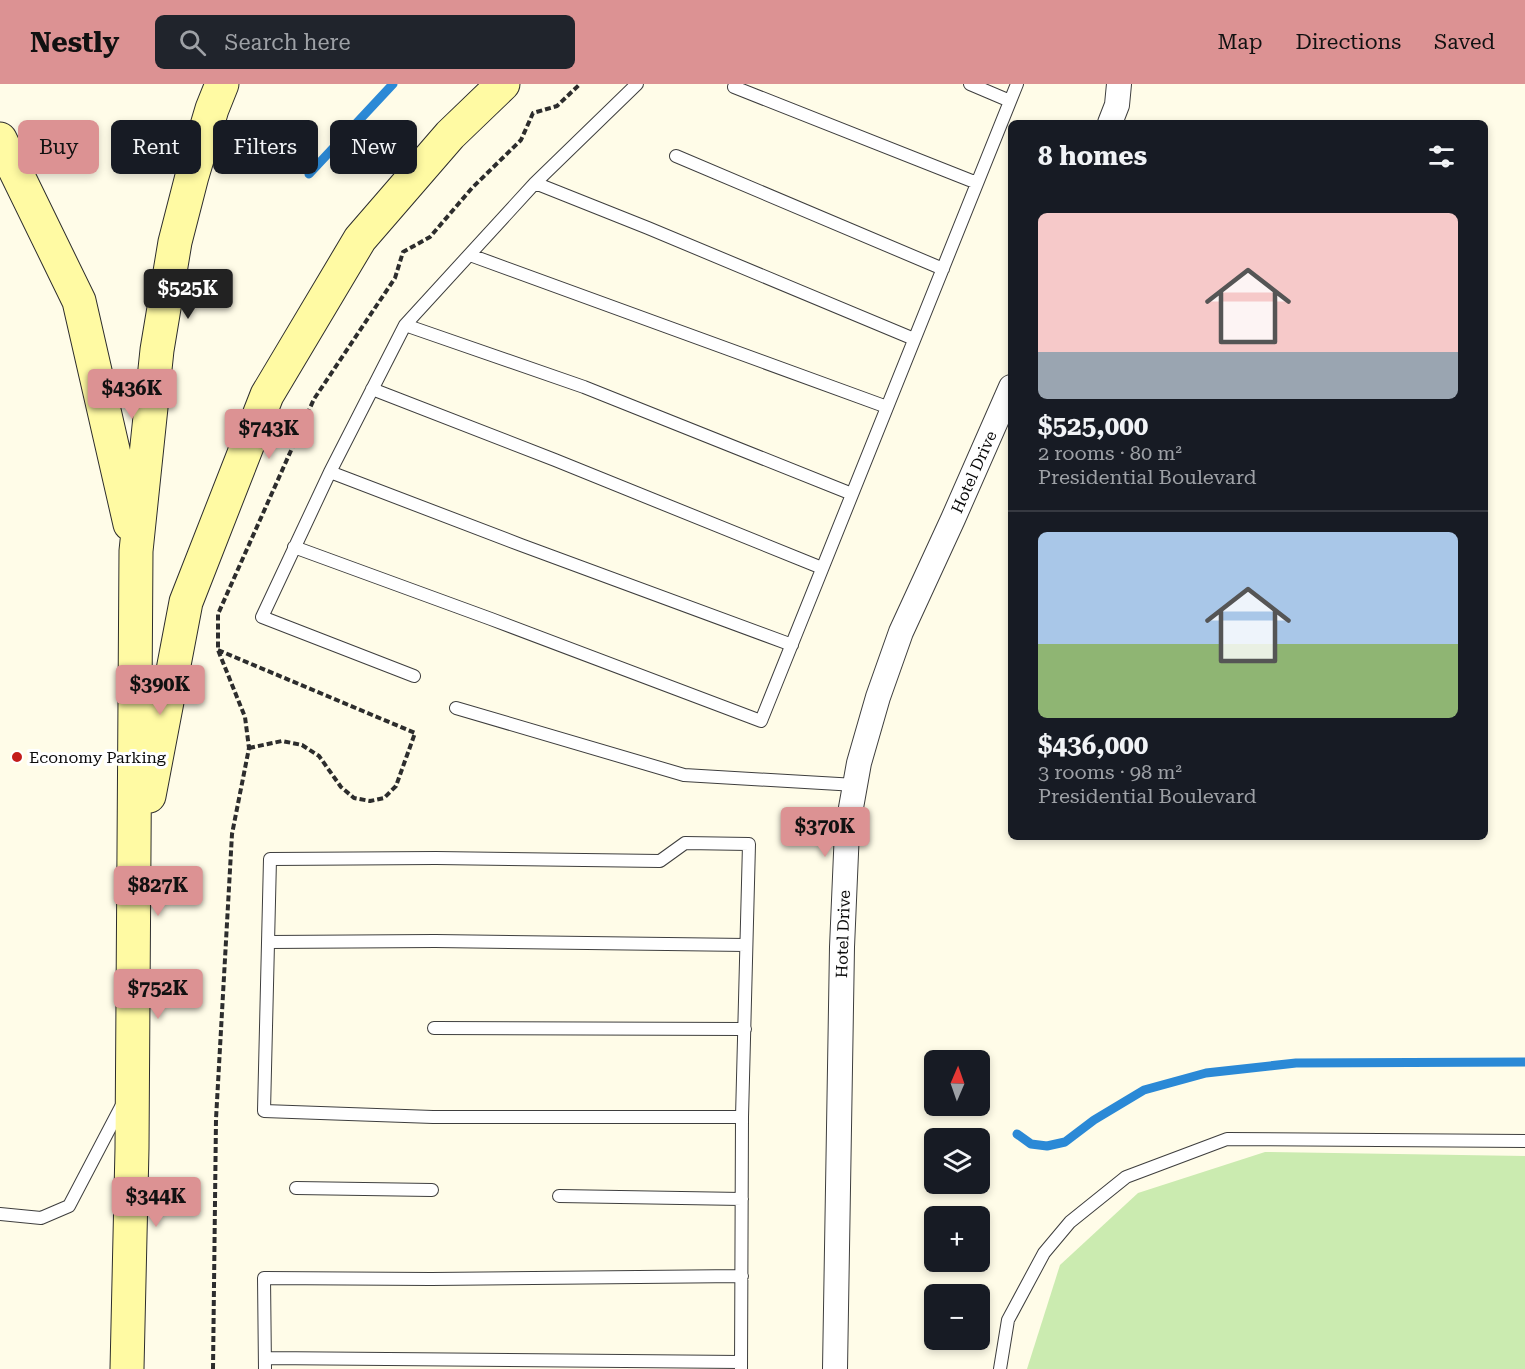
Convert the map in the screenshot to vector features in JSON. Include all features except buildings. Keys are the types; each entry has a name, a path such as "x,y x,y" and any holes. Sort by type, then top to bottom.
{"main road":[{"path":"127,1369 132,1159 136,551 157,350 175,242 192,176 222,84"},
{"path":"133,880 186,602 267,396 360,239 450,135 503,84"},
{"path":"0,139 79,301 136,551"}],"street":[{"path":"1111,120 1117,105 1119,84"},
{"name":"Hotel Drive","path":"836,1369 842,947 847,830 859,763 878,697 901,632 1008,394"}],"lane":[{"path":"414,676 262,617 330,472 405,325 535,183 637,84"},
{"path":"970,84 1010,101"},
{"path":"294,547 761,721 1017,84"},
{"path":"734,87 977,183"},
{"path":"676,156 943,269"},
{"path":"535,183 914,339"},
{"path":"470,255 887,407"},
{"path":"405,325 584,387 852,494"},
{"path":"372,389 822,568"},
{"path":"330,472 792,645"},
{"path":"456,708 684,775 855,785"},
{"path":"742,1117 433,1117 264,1111 270,859 436,858 660,861 685,843 749,844 742,1117 742,1276 741,1365 265,1364 264,1278 742,1276"},
{"path":"268,942 435,941 746,945"},
{"path":"434,1028 745,1029"},
{"path":"0,1214 41,1218 69,1206 132,1086"},
{"path":"1000,1369 1008,1320 1044,1253 1070,1222 1126,1178 1227,1139 1525,1142"},
{"path":"296,1188 432,1190"},
{"path":"559,1196 742,1199"}],"path":[{"path":"213,1369 216,1119 231,846 249,748 245,717 218,650 218,614 314,399 395,278 403,252 430,237 472,188 521,140 533,113 557,106 580,84"},
{"path":"218,650 415,733 396,786 384,798 370,801 354,798 341,787 319,756 302,745 282,741 249,748"}],"green space":[{"path":"1265,1152 1525,1156 1525,1369 1027,1369 1060,1265 1138,1193"}],"waterway":[{"path":"318,164 393,84"},
{"path":"1017,1134 1031,1144 1047,1146 1065,1142 1094,1120 1144,1090 1206,1073 1296,1063 1525,1062"}],"place":[{"name":"Economy Parking","path":"17,757"}]}
